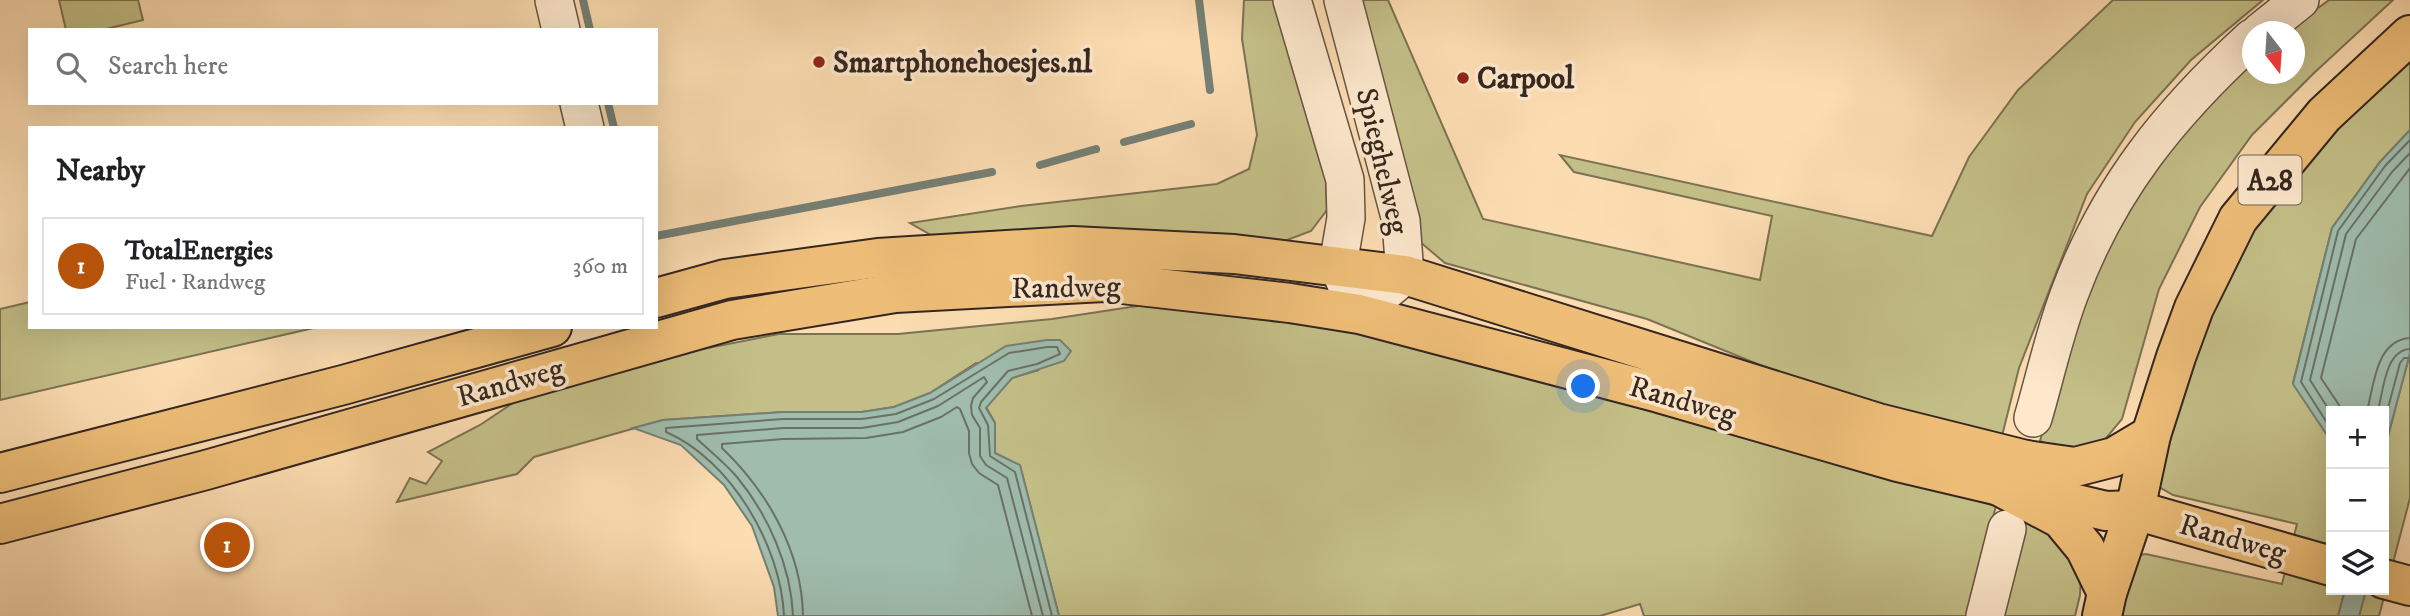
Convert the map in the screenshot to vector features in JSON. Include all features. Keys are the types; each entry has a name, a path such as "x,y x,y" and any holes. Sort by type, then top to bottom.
{"main road":[{"name":"A28","path":"2104,604 2135,510 2151,435 2194,308 2238,219 2324,115 2410,35"},
{"name":"Randweg","path":"658,297 725,279 878,258 1073,246 1234,254 1338,265 1405,275 1878,423 2014,474"},
{"name":"Randweg","path":"0,524 206,470 732,320 895,293 1104,282 1290,303 1359,314 1659,393 1898,462 2014,474 2112,489 2135,510 2326,565"},
{"name":"Randweg","path":"0,473 343,385 545,329"},
{"path":"2014,474 2075,467 2114,457 2151,435"},
{"name":"A28","path":"2014,474 2061,519 2085,548 2104,604"},
{"path":"2389,580 2410,586"}],"street":[{"path":"554,0 561,28"},
{"name":"Spieghelweg","path":"1292,0 1345,180 1346,218 1338,265"},
{"name":"Spieghelweg","path":"1343,0 1401,221 1405,275 1359,314"},
{"path":"2274,21 2300,0"},
{"path":"2033,418 2069,295 2109,208 2164,127 2242,48"},
{"path":"579,105 585,126"},
{"path":"1338,265 1359,314"},
{"path":"1985,616 2007,529"}],"shaded area":[{"path":"59,0 138,0 143,20 110,28 66,28"},
{"path":"1244,0 1275,0 1326,180 1327,210 1311,231 1282,242 1183,233 931,235 910,223 1021,206 1217,184 1249,169 1257,135 1242,39"},
{"path":"1360,0 1388,0 1483,219 1760,280 1772,216 1574,172 1560,155 1932,236 1969,157 2018,90 2113,0 2263,0 2191,60 2135,122 2087,194 2019,368 2001,440 1814,387 1647,319 1445,263 1419,241"},
{"path":"2329,0 2393,0 2305,82 2305,21 2301,21"},
{"path":"2410,52 2410,130 2380,162 2332,228 2293,383 2326,433 2326,595 2344,595 2338,616 2114,616 2133,556 2146,554 2282,584 2297,524 2173,495 2154,484 2149,465 2247,221"},
{"path":"2242,70 2242,84 2303,84 2252,135 2200,207 2159,289 2122,419 2102,443 2069,451 2040,441 2068,336 2136,186"},
{"path":"28,302 28,329 309,329 0,400 0,309"},
{"path":"1144,305 1370,333 1996,506 1967,616 1644,616 1640,604 1600,616 1059,616 1020,466 995,453 995,423 986,407 1012,378 1039,370 976,363 930,393 894,407 862,412 783,412 663,420 534,457 517,474 397,502 410,478 426,484 442,461 428,452 480,425 531,391 672,355 779,334 898,334 1052,319"},
{"path":"2410,353 2410,498 2389,578 2389,469 2389,432"},
{"path":"2028,514 2064,542 2081,577 2075,616 2000,616"},
{"path":"2365,595 2385,595 2379,616 2359,616"}],"water":[{"path":"2410,130 2410,353 2389,432 2389,406 2326,406 2326,434 2293,384 2332,228 2380,162"},
{"path":"1060,340 1071,351 1064,361 1012,378 986,408 995,423 995,453 1020,465 1059,616 778,616 774,587 752,526 724,485 681,445 633,428 663,420 783,412 862,412 894,407 930,393 1006,346"},
{"path":"2344,595 2365,595 2359,616 2338,616"}],"waterway":[{"path":"583,0 590,28"},
{"path":"1199,0 1210,90"},
{"path":"608,105 614,126"},
{"path":"1124,142 1191,124"},
{"path":"1040,165 1096,149"},
{"path":"658,236 992,172"}],"place":[{"name":"Smartphonehoesjes.nl","path":"819,62"},
{"name":"Carpool","path":"1463,78"},
{"name":"TotalEnergies","path":"227,545"}]}
